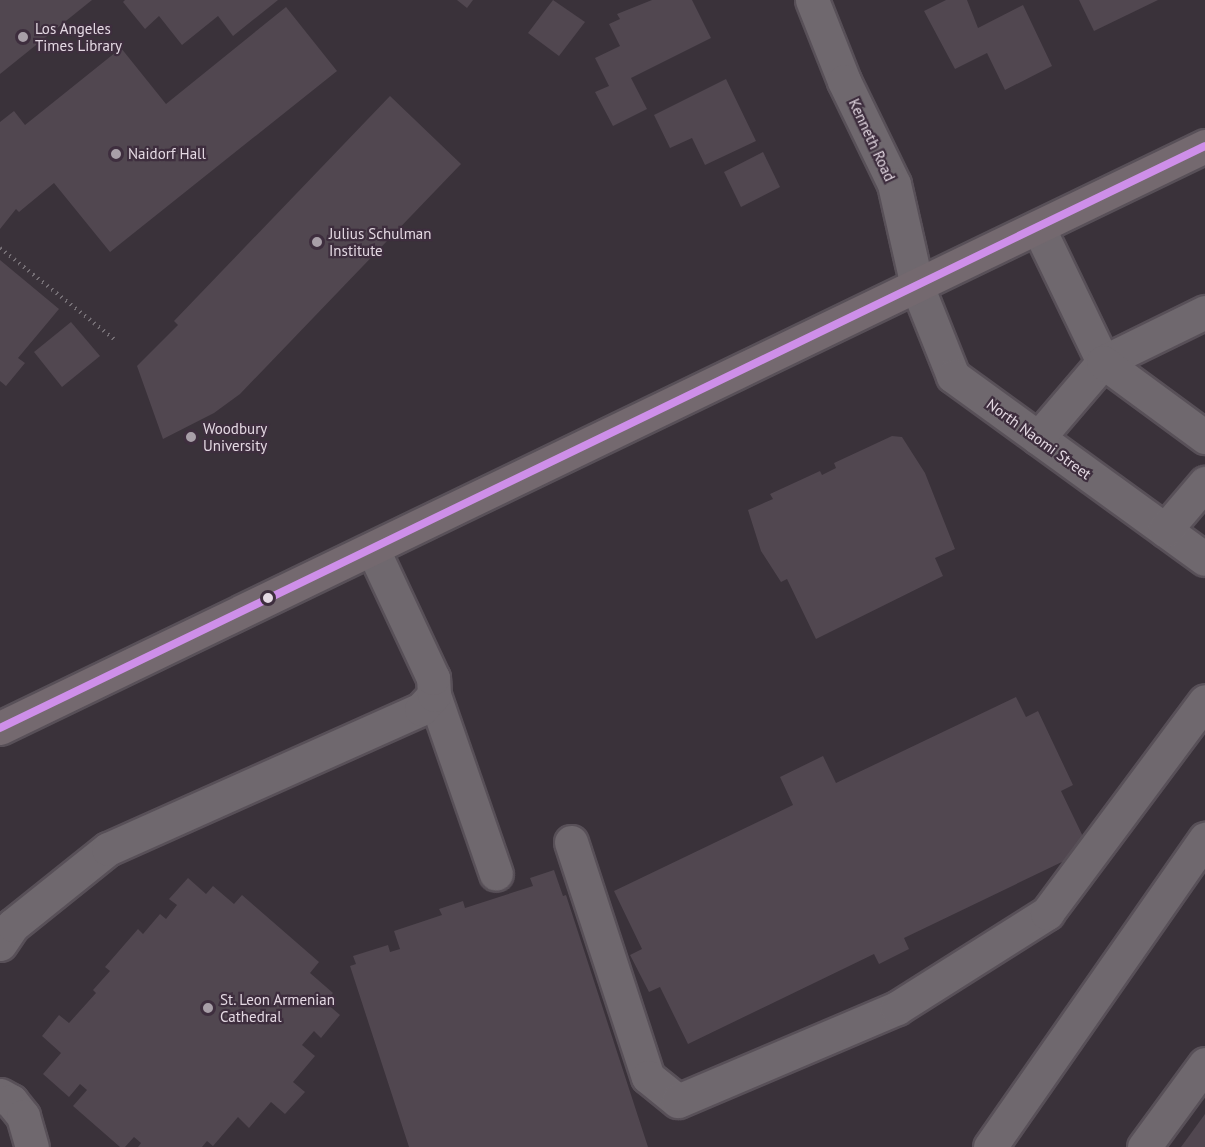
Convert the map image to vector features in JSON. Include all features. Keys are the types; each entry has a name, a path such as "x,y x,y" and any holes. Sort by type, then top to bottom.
{"main road":[{"path":"0,728 373,550 1205,146"}],"street":[{"name":"Kenneth Road","path":"812,0 844,81 894,184 917,286"},
{"path":"1038,227 1103,362 1205,437"},
{"name":"North Naomi Street","path":"917,286 953,376 1205,559"},
{"path":"1038,438 1103,362 1205,312"},
{"path":"1165,530 1205,483"},
{"path":"373,550 433,678 434,695 496,874"},
{"path":"0,944 13,925 108,849 421,709 434,695"},
{"path":"571,842 648,1077 678,1101 897,1008 1047,913 1205,701"},
{"path":"990,1147 1205,839"},
{"path":"1144,1147 1205,1064"},
{"path":"0,1095 23,1116 32,1147"}],"path":[{"path":"0,248 114,339"}],"building":[{"name":"Los Angeles Times Library","path":"0,0 92,0 0,74"},
{"path":"125,0 278,0 233,36 218,16 182,45 159,16 145,29 123,2"},
{"path":"457,0 473,0 467,8"},
{"path":"553,0 585,22 559,56 528,33"},
{"path":"652,0 692,0 711,38 631,78 647,109 613,126 595,92 609,86 595,58 620,46 609,24 620,19 617,14"},
{"path":"946,0 967,0 978,28 1023,5 1052,66 1005,90 987,53 955,69 924,11"},
{"path":"1079,0 1158,0 1094,31"},
{"name":"Naidorf Hall","path":"286,7 337,71 110,252 54,183 19,212 16,209 0,229 0,122 14,111 25,125 121,48 166,104"},
{"path":"726,79 756,141 705,165 692,138 670,148 654,115"},
{"name":"Julius Schulman Institute","path":"390,96 461,164 240,394 214,413 163,439 137,366 178,325 174,321"},
{"path":"763,152 780,187 741,207 724,172"},
{"path":"0,260 59,309 18,358 25,363 6,386 0,381"},
{"path":"71,322 100,356 62,387 34,352"},
{"path":"892,436 902,437 925,473 955,549 935,558 943,576 816,639 787,579 781,582 761,551 748,510 773,499 770,494 820,471 822,475 836,468 834,463"},
{"path":"1016,697 1026,717 1038,711 1073,785 1061,791 1089,849 904,938 909,949 879,964 874,954 688,1044 660,987 649,992 630,955 642,949 614,891 793,805 780,777 823,756 836,783"},
{"path":"554,870 563,896 566,895 648,1147 409,1147 350,966 356,964 353,956 388,945 390,952 400,949 394,931 442,915 439,909 463,901 465,908 533,886 530,878"},
{"name":"St. Leon Armenian Cathedral","path":"188,878 206,894 213,886 234,904 242,895 319,962 310,973 333,993 325,1002 340,1015 321,1038 314,1031 302,1045 315,1056 293,1082 305,1092 285,1114 271,1102 249,1128 238,1117 213,1146 207,1141 202,1147 138,1147 141,1143 134,1137 125,1147 120,1147 73,1106 87,1090 80,1084 69,1097 43,1074 61,1053 42,1036 59,1015 69,1023 96,993 93,990 110,971 105,967 138,929 143,934 160,914 166,919 177,905 169,899"},
{"path":"1205,1114 1205,1147 1181,1147"}],"transit line":[{"path":"0,728 1205,146"}],"place":[{"name":"Los Angeles Times Library","path":"23,37"},
{"name":"Naidorf Hall","path":"116,154"},
{"name":"Julius Schulman Institute","path":"317,242"},
{"name":"Woodbury University","path":"191,437"},
{"name":"St. Leon Armenian Cathedral","path":"208,1008"}]}
